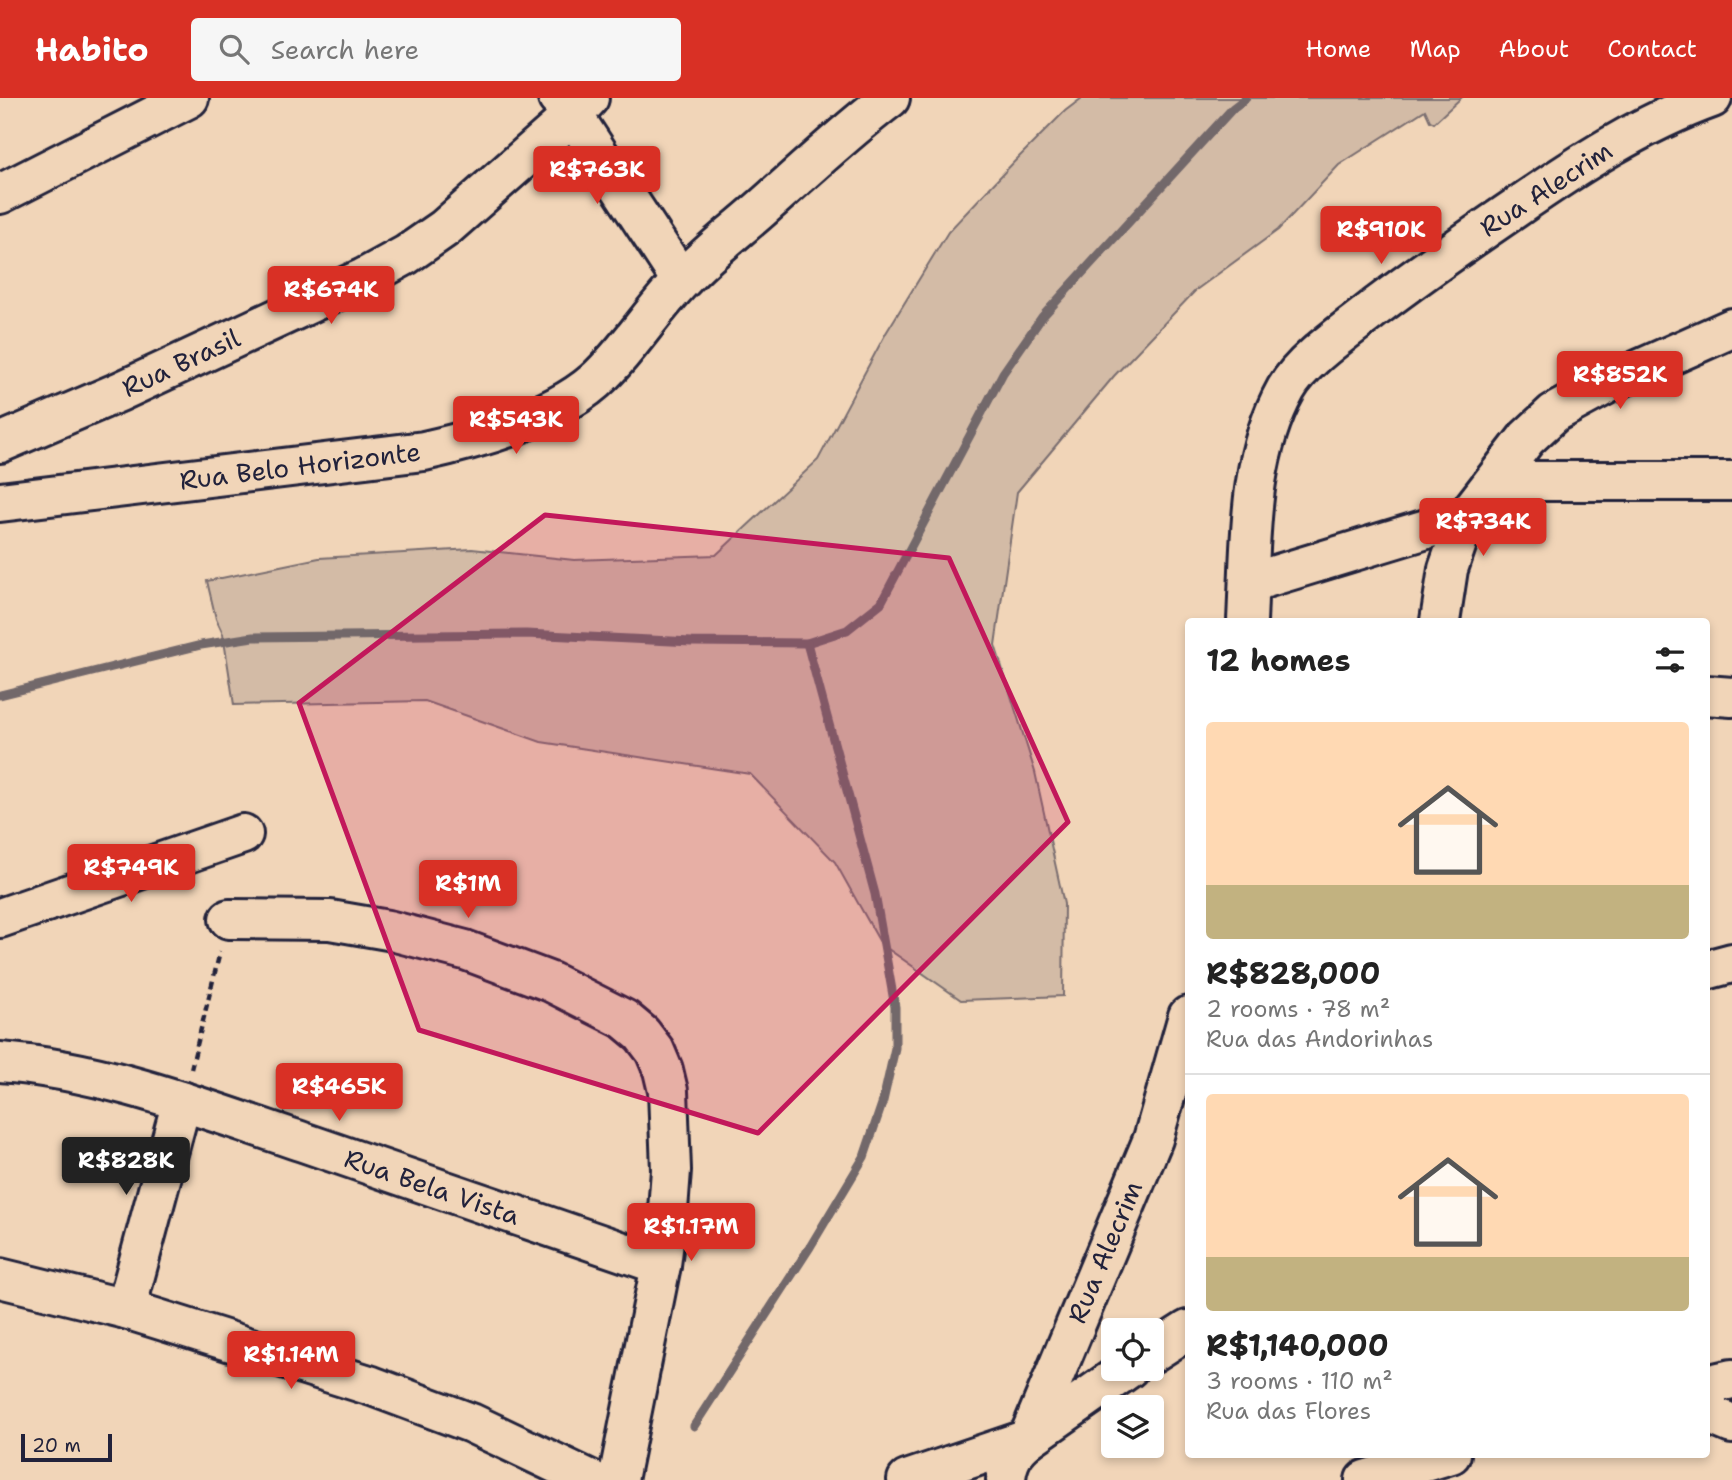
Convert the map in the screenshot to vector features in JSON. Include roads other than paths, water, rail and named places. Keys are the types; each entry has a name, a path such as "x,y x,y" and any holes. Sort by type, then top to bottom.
{"street":[{"path":"0,194 189,98"},
{"name":"Rua Belo Horizonte","path":"0,502 424,452 472,440 521,422 561,403 594,382 633,340 681,280 845,132 890,98"},
{"name":"Rua Alecrim","path":"1247,618 1251,525 1256,480 1268,432 1287,387 1314,356 1432,264 1567,172 1682,109 1712,98"},
{"path":"573,104 681,280"},
{"name":"Rua Brasil","path":"0,443 119,392 339,290 406,255 446,228 573,104"},
{"path":"1440,618 1448,569 1466,517 1527,438 1554,413 1611,382 1732,328"},
{"path":"1496,481 1732,481"},
{"path":"1249,583 1466,517"},
{"path":"1710,695 1732,697"},
{"path":"0,918 243,834"},
{"path":"229,919 330,920 388,930 465,950 551,982 624,1019 642,1034 655,1051 668,1091 671,1170 668,1210 661,1265 618,1480"},
{"path":"1710,969 1732,963"},
{"name":"Rua Alecrim","path":"1006,1480 1007,1468 1016,1449 1028,1439 1171,1133 1185,1037"},
{"name":"Rua Bela Vista","path":"0,1062 92,1074 182,1101 661,1265"},
{"path":"126,1309 182,1101"},
{"path":"0,1278 126,1309 372,1386 471,1423 591,1480"},
{"path":"1164,1345 1185,1332"},
{"path":"1710,1384 1732,1379"},
{"path":"907,1480 1028,1439 1111,1381"},
{"path":"1710,1415 1732,1424"},
{"path":"1366,1480 1438,1458"}],"waterway":[{"path":"0,695 201,645 253,637 526,634 692,642 807,643 847,630 881,603 1003,373 1042,317 1233,108 1246,98"},
{"path":"694,1426 810,1247 864,1157 883,1101 895,1048 895,1007 875,894 807,643"}]}
